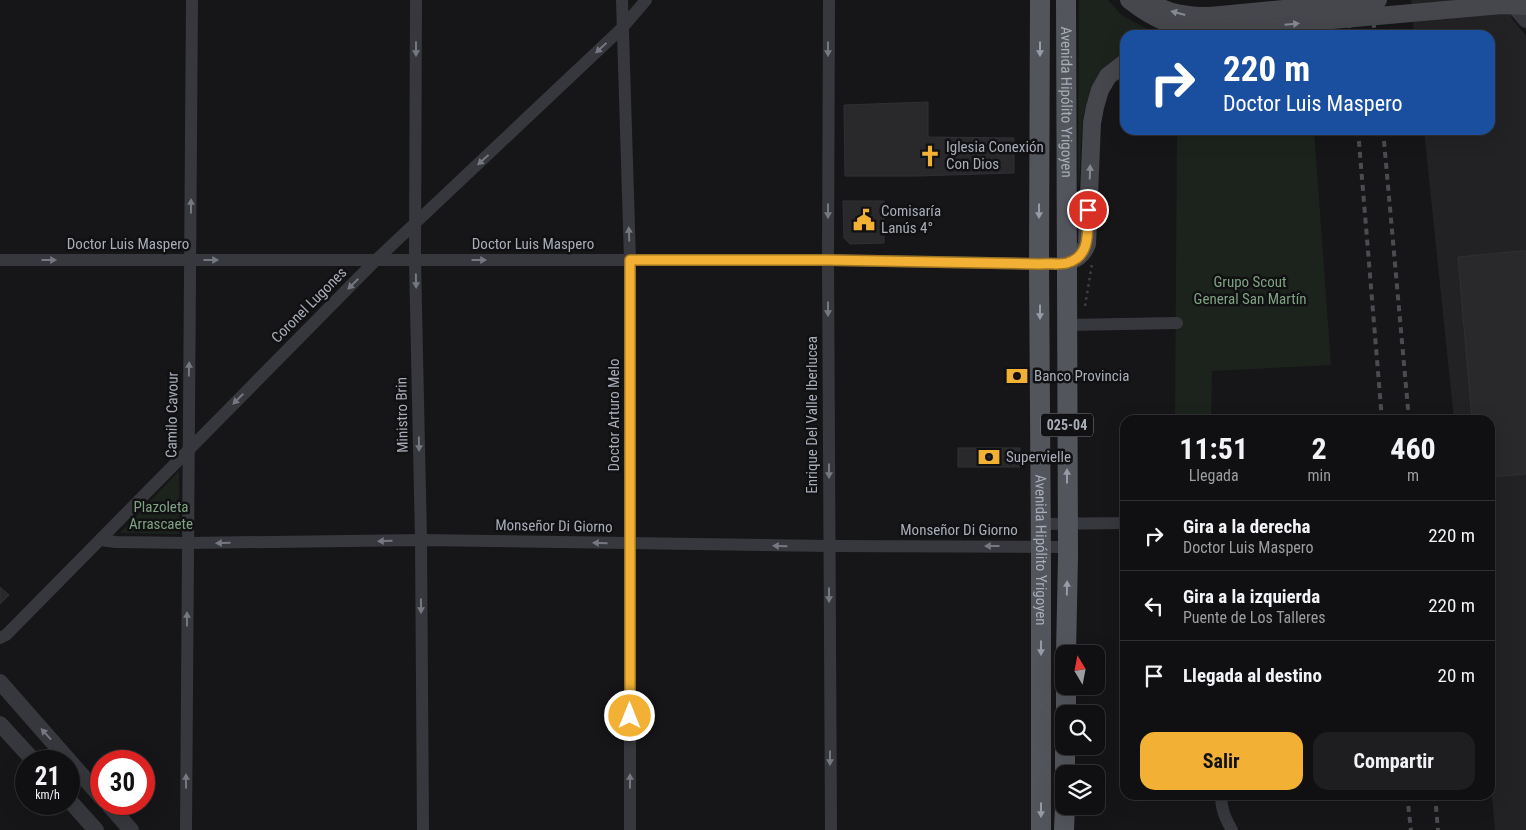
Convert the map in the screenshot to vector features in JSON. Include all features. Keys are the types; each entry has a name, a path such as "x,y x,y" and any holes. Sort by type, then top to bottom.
{"main road":[{"name":"Avenida Hipólito Yrigoyen","path":"1040,0 1041,830"},
{"name":"Avenida Hipólito Yrigoyen","path":"1066,0 1068,547 1066,645"},
{"path":"1130,0 1145,13 1162,22 1190,30"},
{"path":"1148,0 1172,12 1188,16 1210,16 1378,0"},
{"path":"1232,30 1502,5 1526,6"},
{"path":"1066,263 1078,258 1084,252 1087,244 1092,123 1100,90 1108,76 1120,67"},
{"path":"1064,815 1064,830"}],"street":[{"name":"Camilo Cavour","path":"186,830 192,0"},
{"name":"Ministro Brin","path":"416,0 415,223 423,830"},
{"name":"Doctor Arturo Melo","path":"622,0 630,260 630,830"},
{"name":"Coronel Lugones","path":"0,638 6,635 376,260 622,28 646,0"},
{"name":"Enrique Del Valle Iberlucea","path":"829,0 828,260 831,830"},
{"path":"1509,0 1526,20"},
{"name":"Doctor Luis Maspero","path":"0,260 828,260 1066,263"},
{"path":"1066,324 1177,323"},
{"path":"1041,524 1120,523"},
{"name":"Monseñor Di Giorno","path":"100,540 187,543 420,540 630,544 1068,547"},
{"path":"2,688 90,785"},
{"path":"0,724 24,750"},
{"path":"1221,800 1222,810 1232,830"},
{"path":"80,812 96,830"},
{"path":"118,815 131,830"}],"shaded area":[{"path":"1411,0 1503,0 1513,20 1526,36 1526,830 1495,830 1492,800 1495,800 1495,415 1453,415 1425,135 1495,135 1495,30 1414,30"}],"green space":[{"path":"1079,0 1108,0 1121,15 1149,30 1120,30 1120,57 1095,85 1087,101 1083,119 1078,189"},
{"name":"Grupo Scout General San Martín","path":"1177,135 1314,135 1331,365 1212,371 1211,415 1175,415"},
{"name":"Plazoleta Arrascaete","path":"179,471 179,534 120,533"}],"building":[{"name":"Iglesia Conexión Con Dios","path":"928,102 928,137 1014,138 1014,173 845,176 844,105"},
{"name":"Comisaría Lanús 4°","path":"843,201 884,201 884,243 850,244 844,238"},
{"path":"1526,251 1526,474 1495,477 1495,415 1472,415 1458,257"},
{"name":"Supervielle","path":"958,448 1020,448 1020,467 958,467"},
{"path":"0,587 9,595 0,604"}],"railway":[{"path":"1347,0 1350,30"},
{"path":"1371,0 1374,30"},
{"path":"1358,135 1382,415"},
{"path":"1383,135 1409,415"},
{"path":"1408,800 1411,830"},
{"path":"1435,800 1438,830"}],"place":[{"name":"Iglesia Conexión Con Dios","path":"930,156"},
{"name":"Comisaría Lanús 4°","path":"864,220"},
{"name":"Banco Provincia","path":"1017,376"},
{"name":"Supervielle","path":"989,457"}],"route":[{"path":"630,716 630,260 1066,263 1078,258 1084,252 1087,244 1088,210"}]}
